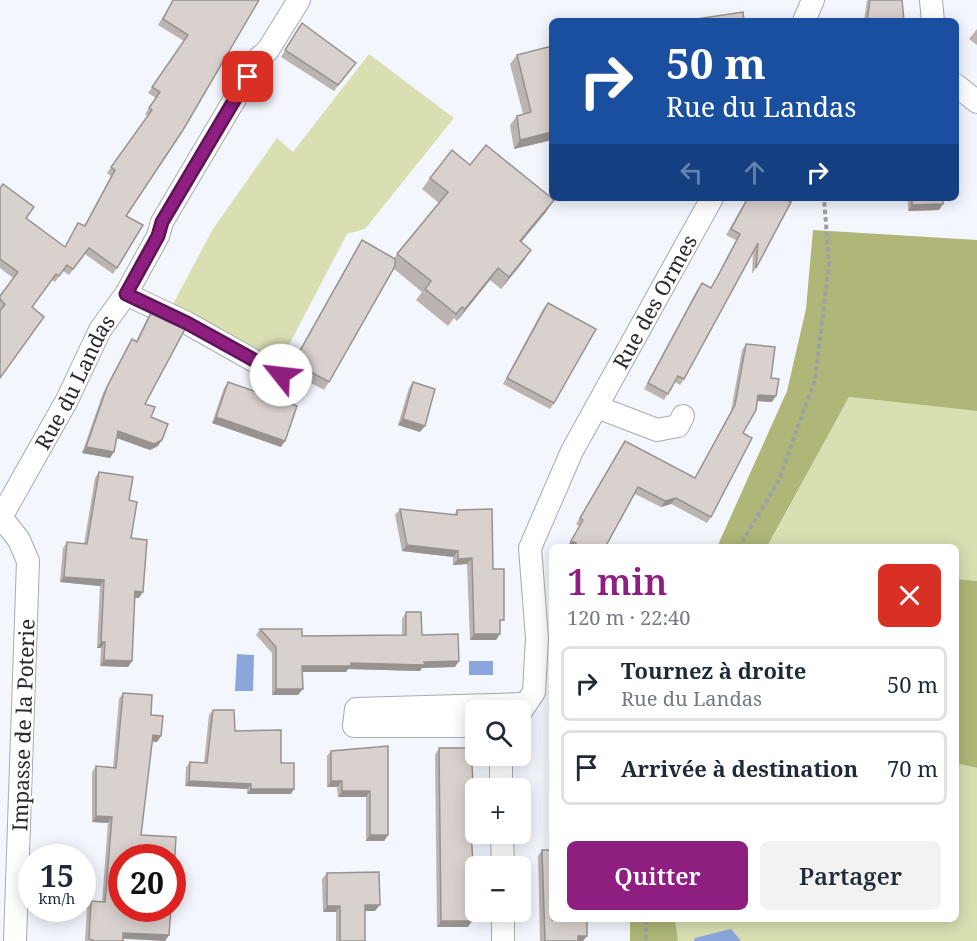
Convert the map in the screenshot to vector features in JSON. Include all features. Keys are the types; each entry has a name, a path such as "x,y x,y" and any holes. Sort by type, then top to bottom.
{"street":[{"name":"Rue du Landas","path":"1,518 67,400 100,330 126,294 158,236 162,222 259,58 268,50 299,0"},
{"path":"805,18 813,0"},
{"path":"931,0 933,18"},
{"path":"959,87 977,102"},
{"name":"Rue des Ormes","path":"528,700 534,692 537,638 530,548 573,451 710,201"},
{"path":"126,294 187,323 281,375"},
{"path":"597,407 657,430 678,426 682,416"},
{"name":"Impasse de la Poterie","path":"1,518 19,540 28,561 15,941"},
{"name":"Rue des Ormes","path":"465,708 356,709 354,726 465,726"},
{"path":"503,922 503,941"}],"path":[{"path":"740,544 778,483 814,380 829,264 824,201"},
{"path":"645,922 646,941"}],"green space":[{"path":"369,54 454,118 365,229 347,234 278,366 173,304 213,229 277,138 293,152"},
{"path":"813,230 977,240 977,411 849,397 769,544 718,544 787,391 806,309"},
{"path":"849,397 977,411 977,581 959,579 959,544 769,544"},
{"path":"959,579 977,581 977,768 959,764"},
{"path":"959,764 977,768 977,941 678,941 675,922 959,922"},
{"path":"630,922 675,922 678,941 630,941"}],"water":[{"path":"237,654 254,655 253,691 235,691"},
{"path":"469,661 493,661 493,675 469,675"},
{"path":"731,929 741,941 694,941 695,938"}],"building":[{"path":"173,0 259,0 183,130 126,216 143,225 117,268 89,248 73,269 67,265 59,276 56,274 32,307 44,317 0,378 0,311 5,304 0,296 18,272 0,259 0,188 3,184 34,207 26,218 65,247 78,223 85,226 115,170 111,167 152,110 149,108 160,92 152,87 188,35 163,19"},
{"path":"870,0 902,0 904,18 867,18"},
{"path":"743,12 744,18 703,18"},
{"path":"302,23 356,63 338,85 285,50"},
{"path":"549,47 549,133 520,140 517,116 531,112 517,55"},
{"path":"486,145 549,196 549,201 553,201 520,241 531,250 509,277 498,268 465,309 462,307 456,314 425,289 431,281 397,254 448,192 430,178 452,150 470,165"},
{"path":"746,201 791,202 756,268 758,243 684,379 678,376 668,394 648,383 702,283 711,288 719,274 740,234 731,229"},
{"path":"912,201 943,201 943,204 912,205"},
{"path":"362,240 395,259 395,266 329,382 300,366 296,358"},
{"path":"548,303 596,329 554,403 507,378"},
{"path":"151,313 185,329 145,404 155,407 151,417 168,424 162,440 154,444 118,431 114,452 86,447 107,387 132,339 137,342"},
{"path":"746,344 775,347 771,378 779,379 776,396 758,395 756,410 743,433 752,438 711,517 676,498 665,501 638,487 607,544 576,544 571,541 583,520 580,518 625,441 695,478 735,405"},
{"path":"228,382 297,406 285,441 216,417"},
{"path":"413,382 435,389 425,426 403,419"},
{"path":"99,472 133,477 129,500 137,502 131,538 147,540 143,592 135,591 132,661 104,660 105,642 101,642 104,580 64,577 67,542 87,544"},
{"path":"400,509 457,515 457,510 492,509 493,569 504,569 504,620 500,620 500,634 474,634 472,558 458,559 458,551 407,545"},
{"path":"406,612 421,612 422,635 458,634 459,661 424,662 425,665 351,663 351,666 302,666 303,689 276,689 276,647 260,629 302,629 302,636 406,635"},
{"path":"123,693 152,695 151,715 163,716 161,736 153,735 141,835 176,837 176,844 110,844 112,817 96,816 96,766 116,768"},
{"path":"213,710 234,710 235,731 281,730 281,763 294,763 294,789 251,789 251,784 189,781 190,762 207,763"},
{"path":"388,746 388,835 370,835 370,791 342,791 342,781 331,781 331,751"},
{"path":"439,748 465,748 465,766 472,766 473,778 465,778 465,844 472,844 473,856 465,856 465,921 441,921"},
{"path":"542,850 549,850 549,922 587,922 587,936 578,936 578,941 545,941"},
{"path":"108,866 108,922 170,922 169,935 123,933 123,941 89,939 90,922 96,922 96,901 105,902"},
{"path":"379,872 380,905 365,905 365,941 340,941 340,906 327,906 327,873"}],"route":[{"path":"248,77 162,222 158,236 126,294 187,323 281,375"}]}
